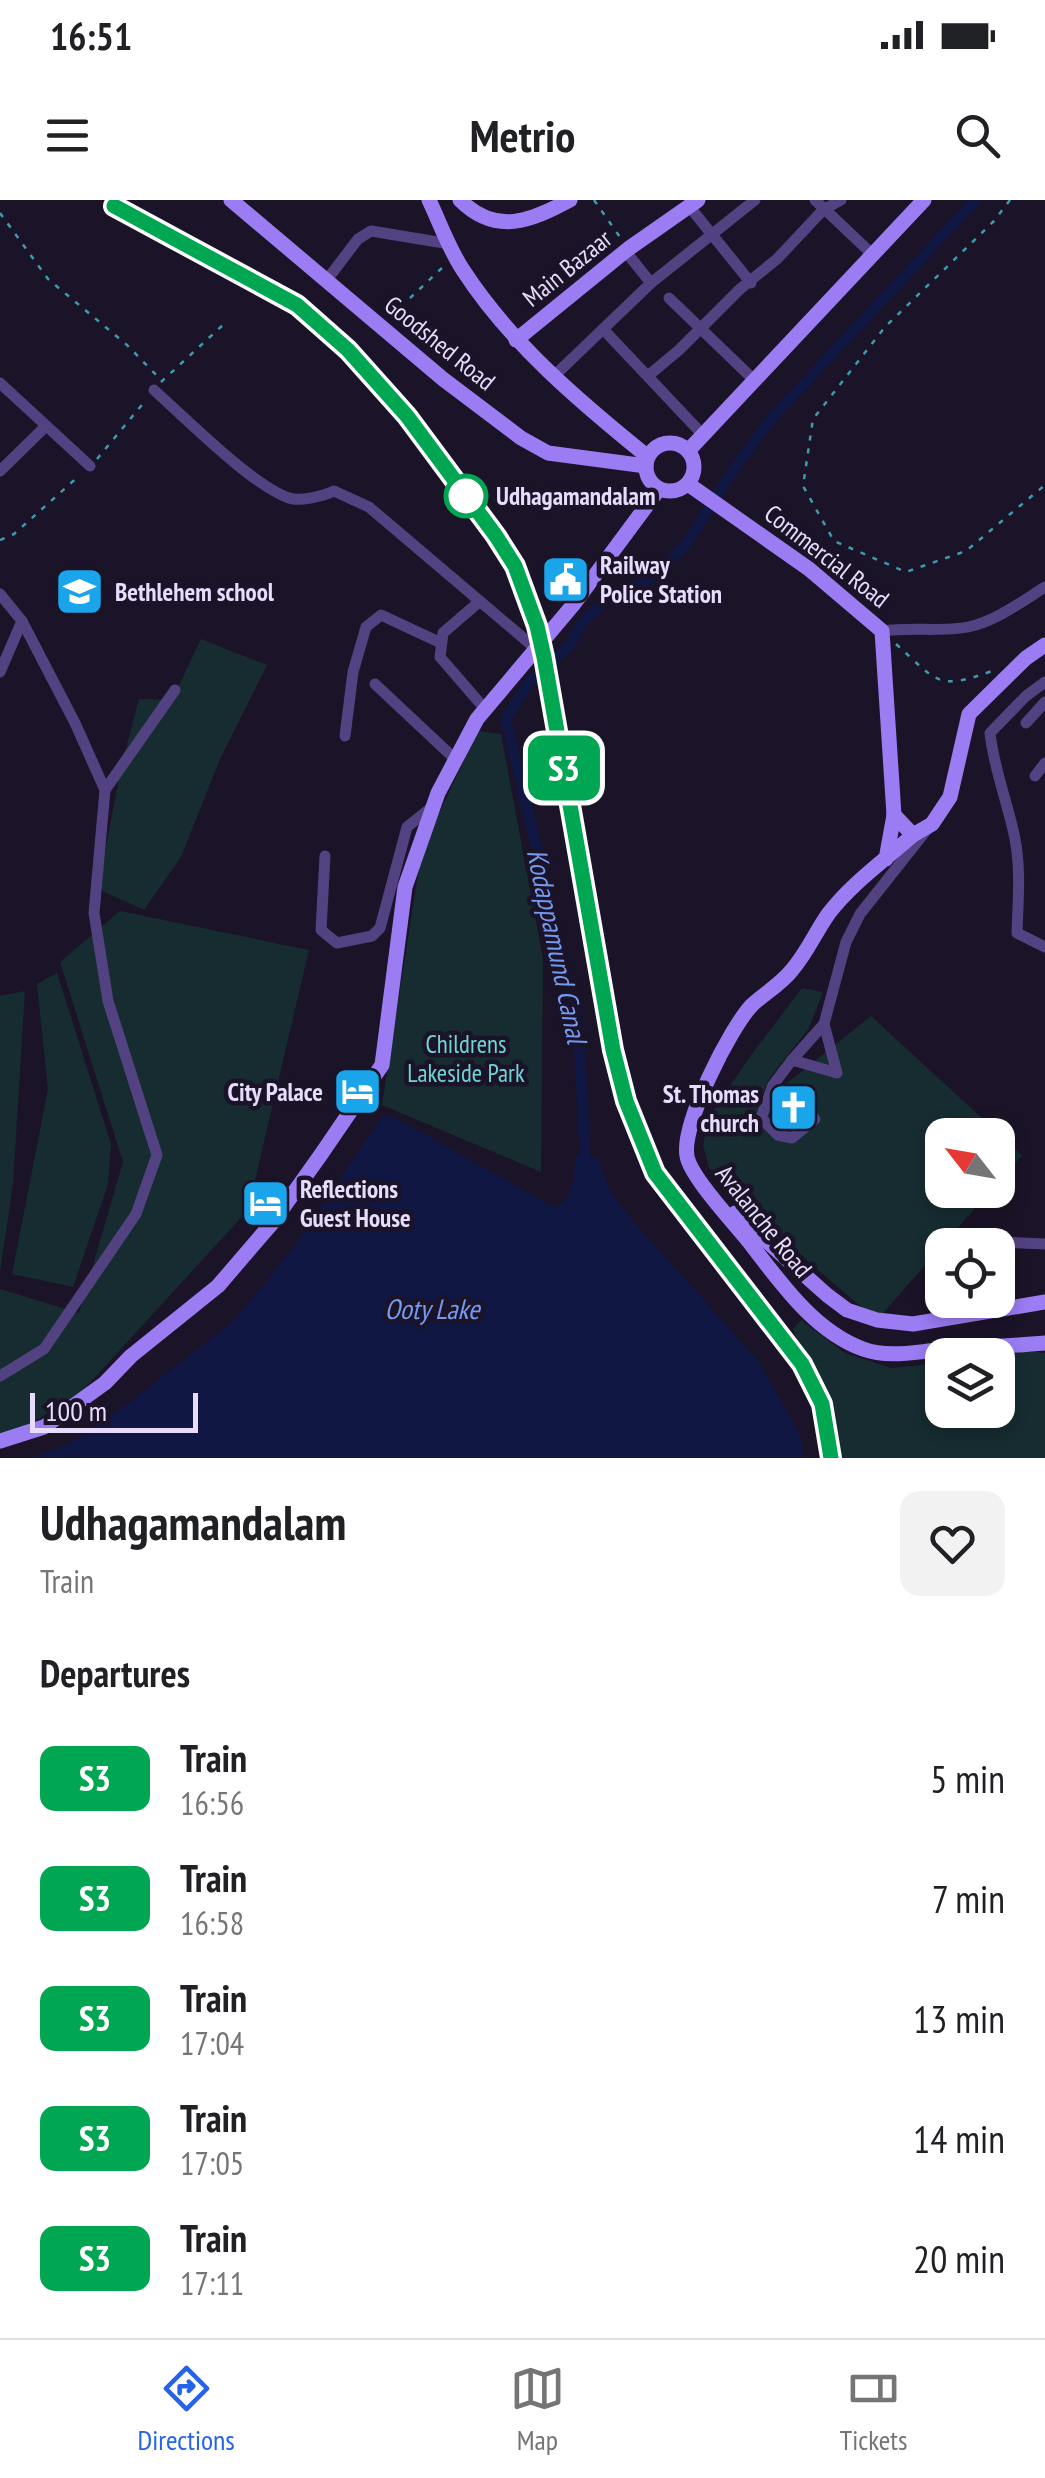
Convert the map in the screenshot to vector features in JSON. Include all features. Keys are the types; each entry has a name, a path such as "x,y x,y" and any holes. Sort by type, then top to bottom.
{"street":[{"name":"Goodshed Road","path":"231,200 380,327 521,438 548,453 647,461"},
{"path":"429,200 453,250 516,340 647,461 649,480 658,489 674,491 688,484 694,471 688,451"},
{"path":"460,200 479,216 530,221 570,200"},
{"path":"553,377 651,283 754,200"},
{"path":"648,375 740,288 751,283 820,205 841,200"},
{"path":"688,451 924,200"},
{"path":"693,203 711,234 751,283"},
{"name":"Main Bazaar","path":"516,340 627,250 693,203"},
{"path":"820,205 872,254"},
{"path":"326,281 358,239 371,231 453,250"},
{"path":"627,250 651,283"},
{"path":"668,298 754,380"},
{"path":"602,330 703,435"},
{"path":"0,383 90,466"},
{"path":"158,386 255,478 291,500 334,491 369,507 535,648"},
{"path":"0,471 46,426"},
{"path":"647,461 666,444 688,451"},
{"name":"Commercial Road","path":"688,484 809,569 882,631 894,815 886,860"},
{"path":"0,1441 44,1427 105,1383 131,1356 218,1286 273,1222 322,1154 382,1065 405,887 432,807 455,759 484,709 574,604 658,489"},
{"path":"882,631 968,627 1004,613 1045,587"},
{"path":"0,594 22,621 105,790"},
{"path":"480,601 443,633 440,656 484,709"},
{"path":"345,736 353,672 366,627 382,615 440,643"},
{"path":"0,672 22,621"},
{"path":"815,1118 792,1138 778,1135 761,1118 773,1085 824,1024 846,942 860,914 950,796 969,714 1026,658 1045,645"},
{"path":"1045,682 990,733 994,764 1015,837 1019,873 1017,933 1045,948"},
{"path":"375,684 455,759"},
{"path":"0,1376 44,1349 136,1214 157,1155 108,1001 94,912 105,790 175,690"},
{"path":"1026,723 1045,702"},
{"path":"1035,776 1045,762"},
{"path":"325,856 321,930 337,943 372,936 380,928 407,827 432,807"},
{"path":"894,815 912,835"},
{"name":"Avalanche Road","path":"932,824 912,835 831,910 792,971 750,1008 694,1109 686,1144 687,1159 698,1182 716,1198 804,1309 838,1338 867,1351 905,1354 1045,1343"},
{"path":"792,1060 836,1073 824,1024"},
{"path":"716,1198 762,1234 826,1295 847,1310 876,1320 913,1324 1045,1302"},
{"path":"1015,1243 1045,1244"}],"path":[{"path":"594,200 627,250"},
{"path":"1010,200 994,221 885,327 813,419 803,486 834,541 906,572 966,552 1045,485"},
{"path":"0,213 48,278 128,345 158,386"},
{"path":"380,327 453,250"},
{"path":"0,540 14,534 51,504 90,466 158,386 224,324"},
{"path":"882,631 932,677 956,684 991,671"}],"green space":[{"path":"201,639 267,665 220,759 181,857 144,910 98,889 121,767 139,699 172,700"},
{"name":"Childrens Lakeside Park","path":"478,731 501,734 543,959 541,1172 382,1105 419,868 433,826"},
{"path":"120,911 309,950 248,1210 77,1397 10,1435 0,1433 0,1289 79,1313 123,1162 60,962"},
{"path":"57,973 111,1144 108,1184 73,1287 12,1274 48,1089 37,984"},
{"name":"St. Thomas church","path":"802,988 823,992 809,1028 769,1079 757,1107 871,1016 982,1118 925,1118 925,1208 975,1208 958,1228 925,1228 925,1265 877,1320 773,1232 709,1168 703,1145 709,1117"},
{"path":"25,991 13,1184 0,1272 0,996"},
{"path":"801,1320 845,1353 891,1368 925,1365 925,1428 1015,1428 1015,1354 1045,1353 1045,1458 843,1458 793,1329"}],"water":[{"name":"Ooty Lake","path":"383,1115 394,1117 554,1207 569,1193 576,1156 599,1158 609,1189 630,1217 759,1362 800,1434 804,1458 32,1458 68,1444 127,1404 236,1319 294,1246"}],"waterway":[{"name":"Kodappamund Canal","path":"586,1168 578,1023 506,719 529,682 569,646 581,624 595,610 610,596 650,579 685,546 771,419 976,200"}],"railway":[{"path":"114,207 297,305 331,332 407,416 515,566 537,626 550,688 613,1050 626,1101 655,1173 802,1365 822,1404 831,1458"}],"train":[{"name":"S3","path":"114,206 246,275 297,305 331,332 407,416 515,566 544,657 613,1050 626,1101 655,1173 802,1364 822,1404 831,1458"}],"place":[{"name":"Udhagamandalam","path":"466,496"},
{"name":"Railway Police Station","path":"565,579"},
{"name":"Bethlehem school","path":"80,592"},
{"name":"City Palace","path":"358,1092"},
{"name":"St. Thomas church","path":"794,1108"},
{"name":"Reflections Guest House","path":"265,1203"}]}
